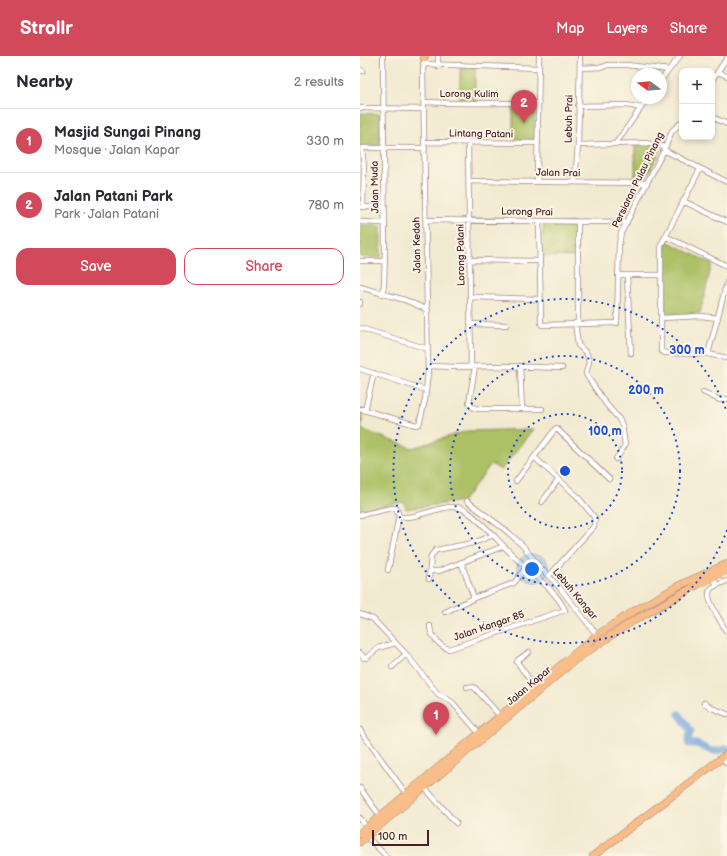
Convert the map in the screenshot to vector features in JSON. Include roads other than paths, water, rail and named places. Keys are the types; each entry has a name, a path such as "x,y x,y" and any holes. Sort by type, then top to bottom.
{"main road":[{"name":"Jalan Kapar","path":"360,842 367,828 380,816 597,635 634,611 680,585 727,564"},
{"name":"Jalan Kapar","path":"363,834 424,787 575,660 633,621 727,570"},
{"path":"593,856 725,755"}],"street":[{"name":"Jalan Muda","path":"382,294 384,285 383,56"},
{"path":"438,56 438,66"},
{"path":"537,182 539,56"},
{"name":"Lebuh Prai","path":"575,182 578,146 580,56"},
{"path":"667,72 680,56"},
{"path":"424,58 438,66 478,65 538,68"},
{"name":"Jalan Kedah","path":"362,410 416,426 424,408 428,381 428,310 424,58"},
{"path":"715,76 727,58"},
{"path":"580,68 603,68 608,65 620,65 669,70"},
{"path":"718,72 727,76"},
{"name":"Lorong Kulim","path":"424,102 461,104 538,103"},
{"path":"616,143 644,104"},
{"path":"578,106 627,105 641,108"},
{"path":"360,108 424,109"},
{"path":"715,118 727,124"},
{"name":"Persiaran Pulau Pinang","path":"576,323 617,323 619,244 621,233 672,131 679,125"},
{"name":"Lintang Patani","path":"425,142 538,143"},
{"name":"Lorong Patani","path":"468,142 470,324 473,367 470,403 471,406 479,409 522,409"},
{"path":"578,146 616,143 646,143 664,149 727,182"},
{"path":"384,207 361,207 364,168 361,148 425,148"},
{"path":"700,169 661,245 661,350 665,354 708,354 727,358"},
{"name":"Jalan Prai","path":"469,181 646,183"},
{"path":"683,201 727,222"},
{"name":"Lorong Prai","path":"426,220 627,222"},
{"path":"539,221 541,323 576,323"},
{"path":"360,222 384,222"},
{"path":"578,222 576,323 578,345 587,354 589,362 586,373 587,376 606,404 620,419 624,445 616,459"},
{"path":"665,236 727,266"},
{"path":"360,260 384,260"},
{"path":"470,260 540,260"},
{"path":"618,275 660,276"},
{"path":"627,276 631,353"},
{"path":"708,354 727,282"},
{"path":"360,287 405,300 428,310"},
{"path":"470,297 540,299"},
{"path":"661,318 701,316 718,318"},
{"path":"470,324 506,325"},
{"path":"360,328 428,349"},
{"path":"428,366 520,366 562,368"},
{"path":"520,366 522,409 542,409"},
{"path":"360,369 426,390"},
{"path":"362,410 374,374"},
{"path":"703,392 720,400 727,399"},
{"path":"516,481 556,428 609,479"},
{"path":"534,457 559,479 585,506 595,518 596,522 549,576"},
{"path":"542,502 559,479"},
{"name":"Lebuh Kangar","path":"467,500 508,532 523,546 597,635"},
{"path":"399,516 402,517 420,514 452,507 466,510 552,591 565,610 571,603"},
{"path":"360,514 396,508 399,516 388,570"},
{"path":"429,579 431,556 436,550 473,543 494,535"},
{"path":"430,570 439,570 504,546"},
{"path":"461,562 474,598"},
{"path":"445,612 474,598 514,583 526,567"},
{"path":"714,577 717,585"},
{"path":"727,581 711,588 709,595 709,599 725,622 727,632"},
{"name":"Jalan Kangar 85","path":"430,626 430,632 441,645 449,649 565,610"},
{"path":"360,614 371,617 406,654 438,694 452,702 480,734"},
{"path":"360,653 364,658 366,658 378,648 395,643"},
{"path":"529,652 517,662 535,687"},
{"path":"392,667 406,654"},
{"path":"466,687 475,688 500,716"},
{"path":"704,703 727,714"},
{"path":"360,730 407,795"},
{"path":"725,755 727,764"},
{"path":"424,787 456,823"},
{"path":"360,788 380,816"},
{"path":"360,818 367,828"},
{"path":"363,834 386,856"}],"waterway":[{"path":"679,714 691,731 688,740 689,744 697,744 714,751 727,748"}],"place":[{"name":"Jalan Patani Park","path":"524,123"},
{"name":"Masjid Sungai Pinang","path":"436,735"}]}
